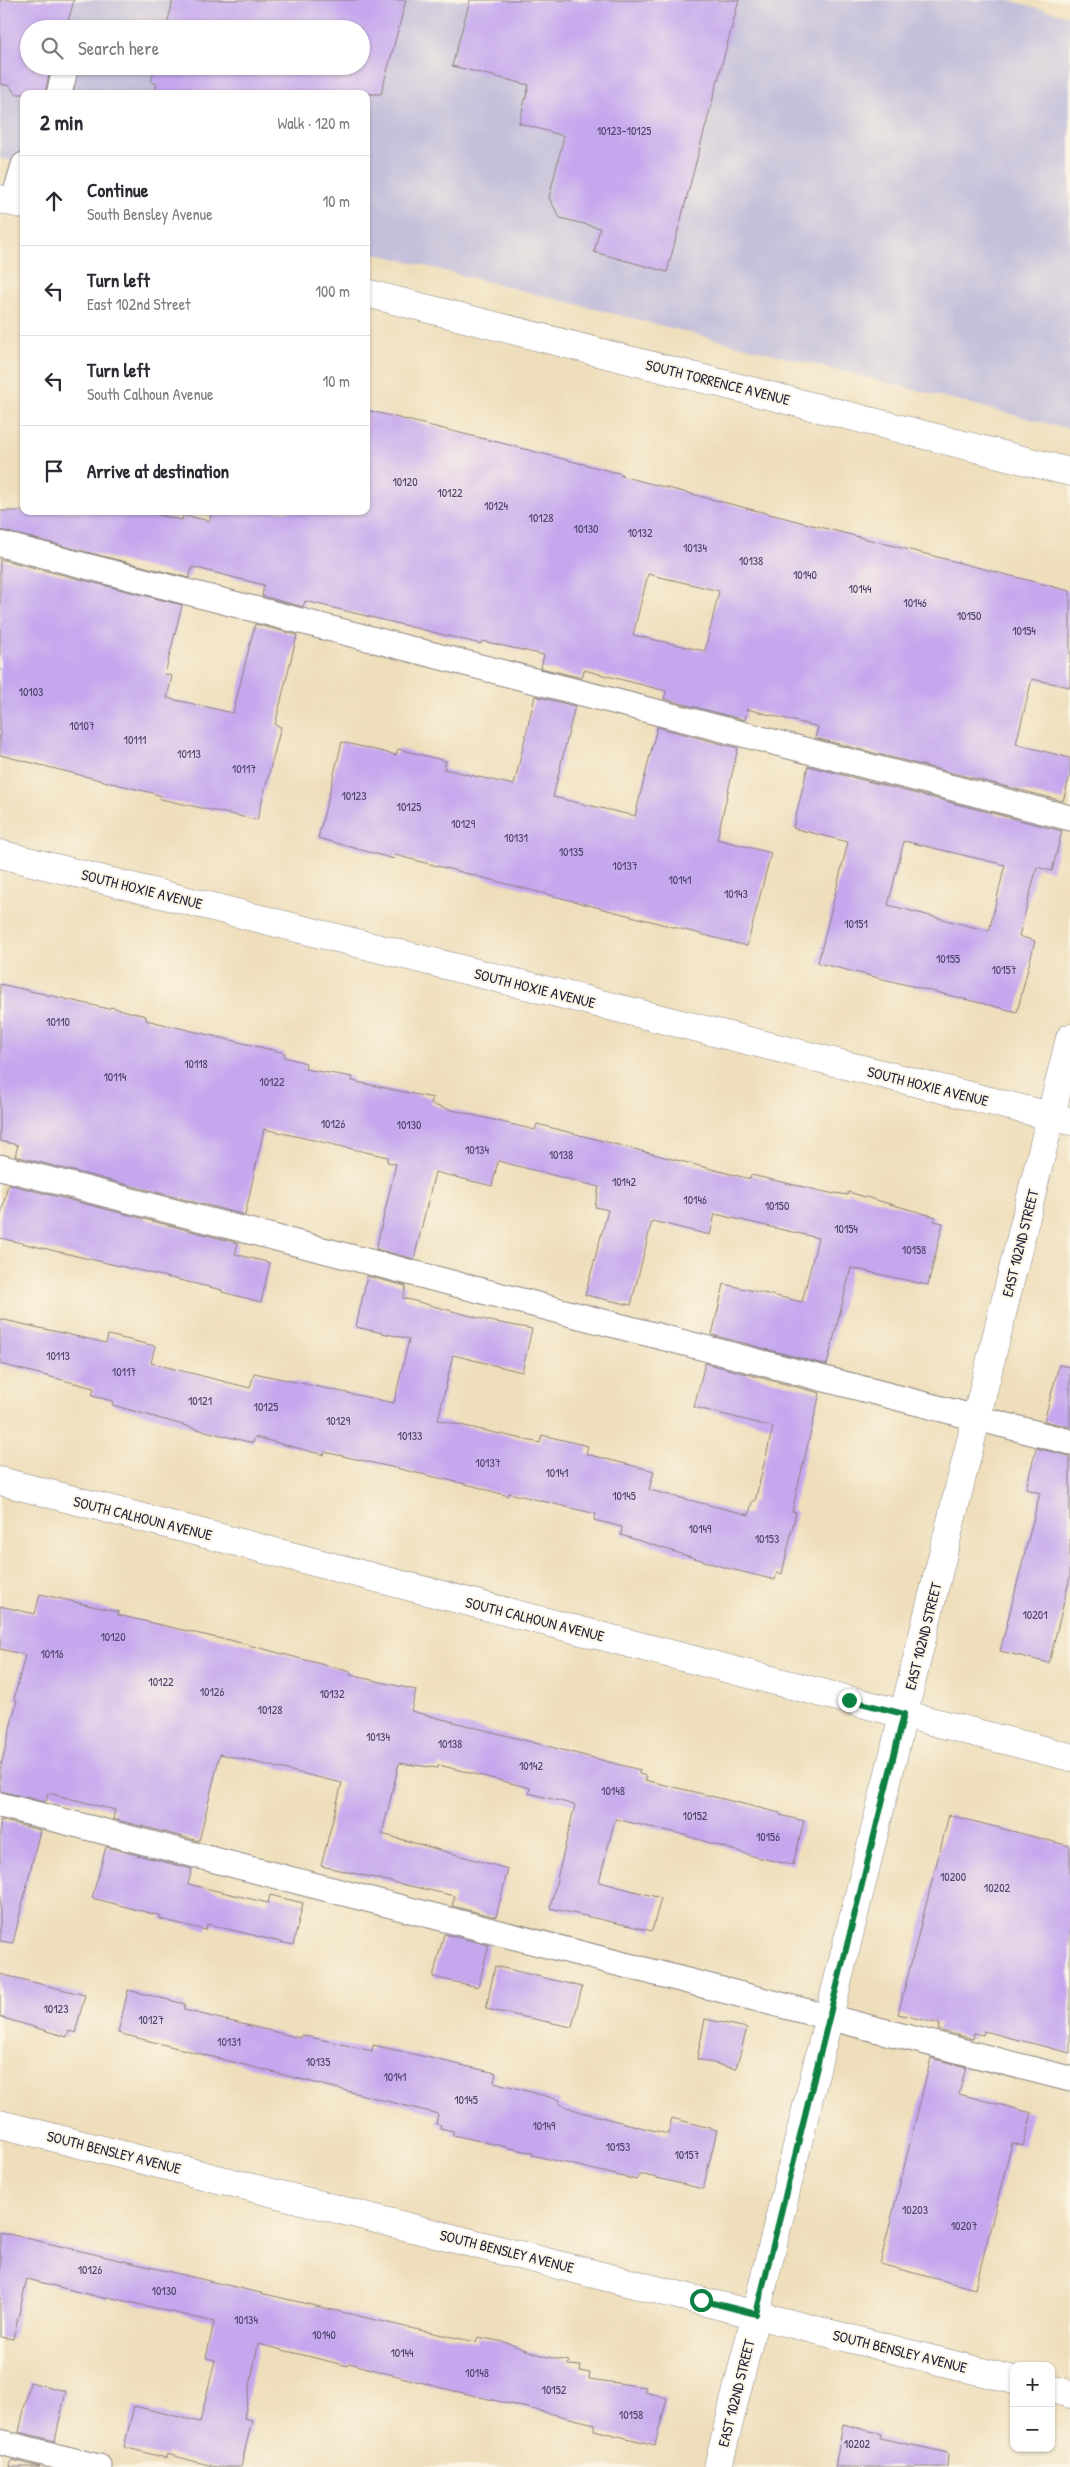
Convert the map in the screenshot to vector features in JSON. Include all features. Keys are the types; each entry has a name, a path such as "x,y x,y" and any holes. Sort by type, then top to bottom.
{"street":[{"name":"SOUTH TORRENCE AVENUE","path":"370,294 1070,472"},
{"name":"SOUTH HOXIE AVENUE","path":"0,854 1060,1119"},
{"name":"EAST 102ND STREET","path":"718,2467 976,1418 1060,1119 1070,1038"},
{"name":"SOUTH CALHOUN AVENUE","path":"0,1481 1070,1757"},
{"name":"SOUTH BENSLEY AVENUE","path":"0,2124 1010,2379"},
{"path":"1055,2390 1070,2394"}],"lane":[{"path":"60,90 64,75"},
{"path":"8,203 20,174"},
{"path":"0,544 1070,818"},
{"path":"0,1167 1070,1442"},
{"path":"0,1805 1070,2079"},
{"path":"0,2442 99,2467"}],"shaded area":[{"path":"0,0 1007,0 1070,16 1070,429 370,252 370,90 20,90 20,163 0,158"}],"building":[{"path":"0,0 74,0 68,20 20,20 20,75 49,75 46,90 20,90 20,94 15,94 10,86 0,84"},
{"path":"173,0 406,0 381,94 370,94 370,90 155,90 157,84 151,82 153,75 370,75 370,20 168,20"},
{"path":"470,0 739,0 667,272 594,252 600,228 560,218 549,198 564,136 519,123 529,85 452,66"},
{"path":"370,411 622,474 621,476 1070,591 1070,687 1032,679 1016,744 1070,758 1070,775 1063,801 815,738 818,727 747,709 745,720 664,699 666,691 584,670 582,678 541,668 544,655 482,641 481,644 305,601 303,607 262,596 264,585 192,567 189,578 0,530 0,511 20,511 20,515 159,515 182,520 183,515 210,521 211,515 370,515","holes":["648,574 719,591 705,651 633,635"]},
{"path":"0,559 182,605 165,674 172,676 167,698 233,713 255,624 297,635 275,725 281,727 257,820 160,799 161,796 152,793 0,755"},
{"path":"535,696 575,706 553,797 635,816 657,727 738,748 717,839 771,853 747,946 395,855 394,859 318,838 342,742 396,755 398,749 446,761 444,769 514,785"},
{"path":"808,766 1062,831 1052,871 1037,867 1019,936 1035,941 1017,1012 818,963 848,842 793,828","holes":["904,841 1005,865 989,931 888,905"]},
{"path":"0,984 109,1009 110,1007 146,1016 146,1020 285,1053 284,1057 306,1063 305,1069 353,1077 352,1081 433,1098 431,1103 436,1106 535,1130 537,1124 750,1179 751,1175 834,1194 848,1195 848,1192 936,1217 934,1221 943,1223 928,1285 851,1268 827,1365 712,1335 724,1284 802,1302 818,1238 715,1214 710,1235 652,1221 631,1305 585,1295 608,1210 595,1207 599,1187 498,1161 492,1186 435,1172 414,1259 376,1249 396,1164 387,1162 388,1157 264,1129 245,1215 15,1156 18,1145 0,1141"},
{"path":"8,1184 238,1243 235,1254 270,1263 261,1302 222,1292 222,1290 0,1238 0,1219"},
{"path":"367,1276 406,1286 403,1298 490,1321 532,1329 522,1372 453,1355 438,1420 540,1443 542,1435 588,1446 586,1454 654,1471 649,1490 749,1515 752,1501 755,1501 773,1427 694,1407 705,1363 820,1393 792,1511 796,1512 782,1574 777,1572 775,1580 723,1567 621,1535 622,1527 594,1520 596,1514 509,1493 508,1496 474,1486 325,1452 324,1455 255,1437 253,1443 197,1429 112,1405 113,1401 92,1396 94,1388 0,1364 0,1319 106,1343 108,1335 155,1346 151,1363 250,1388 254,1373 394,1403 409,1339 356,1327"},
{"path":"1059,1365 1070,1367 1070,1427 1044,1421"},
{"path":"1036,1448 1070,1456 1070,1577 1049,1663 1000,1651 1040,1493 1026,1489"},
{"path":"40,1594 119,1612 118,1615 226,1639 351,1672 350,1675 416,1690 411,1711 640,1770 639,1774 647,1776 645,1780 780,1813 780,1815 804,1821 793,1865 756,1857 677,1833 615,1819 599,1882 661,1898 652,1931 550,1908 575,1805 529,1793 530,1788 439,1765 438,1768 399,1763 382,1834 508,1869 496,1917 452,1906 455,1896 321,1866 342,1783 220,1754 199,1841 113,1819 115,1810 48,1793 46,1802 0,1791 0,1770 17,1700 14,1699 25,1655 0,1649 0,1606 35,1614"},
{"path":"949,1815 1070,1846 1070,2053 984,2031 983,2035 974,2033 973,2039 938,2030 940,2024 898,2014"},
{"path":"0,1820 40,1830 13,1943 0,1941"},
{"path":"106,1847 192,1869 188,1884 268,1903 270,1895 303,1903 293,1945 207,1924 206,1930 160,1919 161,1916 92,1898"},
{"path":"444,1934 489,1945 478,1987 433,1977"},
{"path":"495,1966 582,1987 572,2027 486,2009"},
{"path":"0,1974 85,1995 75,2033 69,2031 67,2037 0,2017"},
{"path":"128,1990 185,2004 184,2010 300,2038 301,2035 372,2051 373,2045 496,2073 494,2082 560,2100 559,2104 581,2112 668,2134 672,2118 717,2130 703,2189 644,2175 639,2175 637,2180 532,2155 533,2153 453,2135 453,2131 440,2128 441,2125 436,2124 438,2114 118,2033"},
{"path":"705,2019 747,2028 736,2069 697,2059"},
{"path":"931,2058 966,2067 959,2094 1032,2113 1023,2146 1012,2143 975,2289 880,2264"},
{"path":"0,2232 410,2328 476,2342 478,2337 504,2342 543,2356 569,2361 568,2365 581,2366 580,2371 590,2373 589,2379 646,2387 645,2392 667,2398 655,2445 594,2430 595,2424 442,2388 349,2363 348,2366 258,2344 244,2418 252,2420 241,2467 216,2467 167,2454 166,2458 124,2447 134,2406 200,2422 215,2360 206,2358 214,2322 108,2297 107,2299 27,2279 13,2339 0,2337"},
{"path":"30,2382 66,2391 55,2441 19,2432"},
{"path":"843,2424 881,2434 880,2438 948,2453 947,2467 835,2467"},
{"path":"12,2460 40,2467 10,2467"}],"route":[{"path":"701,2300 756,2314 904,1714 849,1700"}]}
